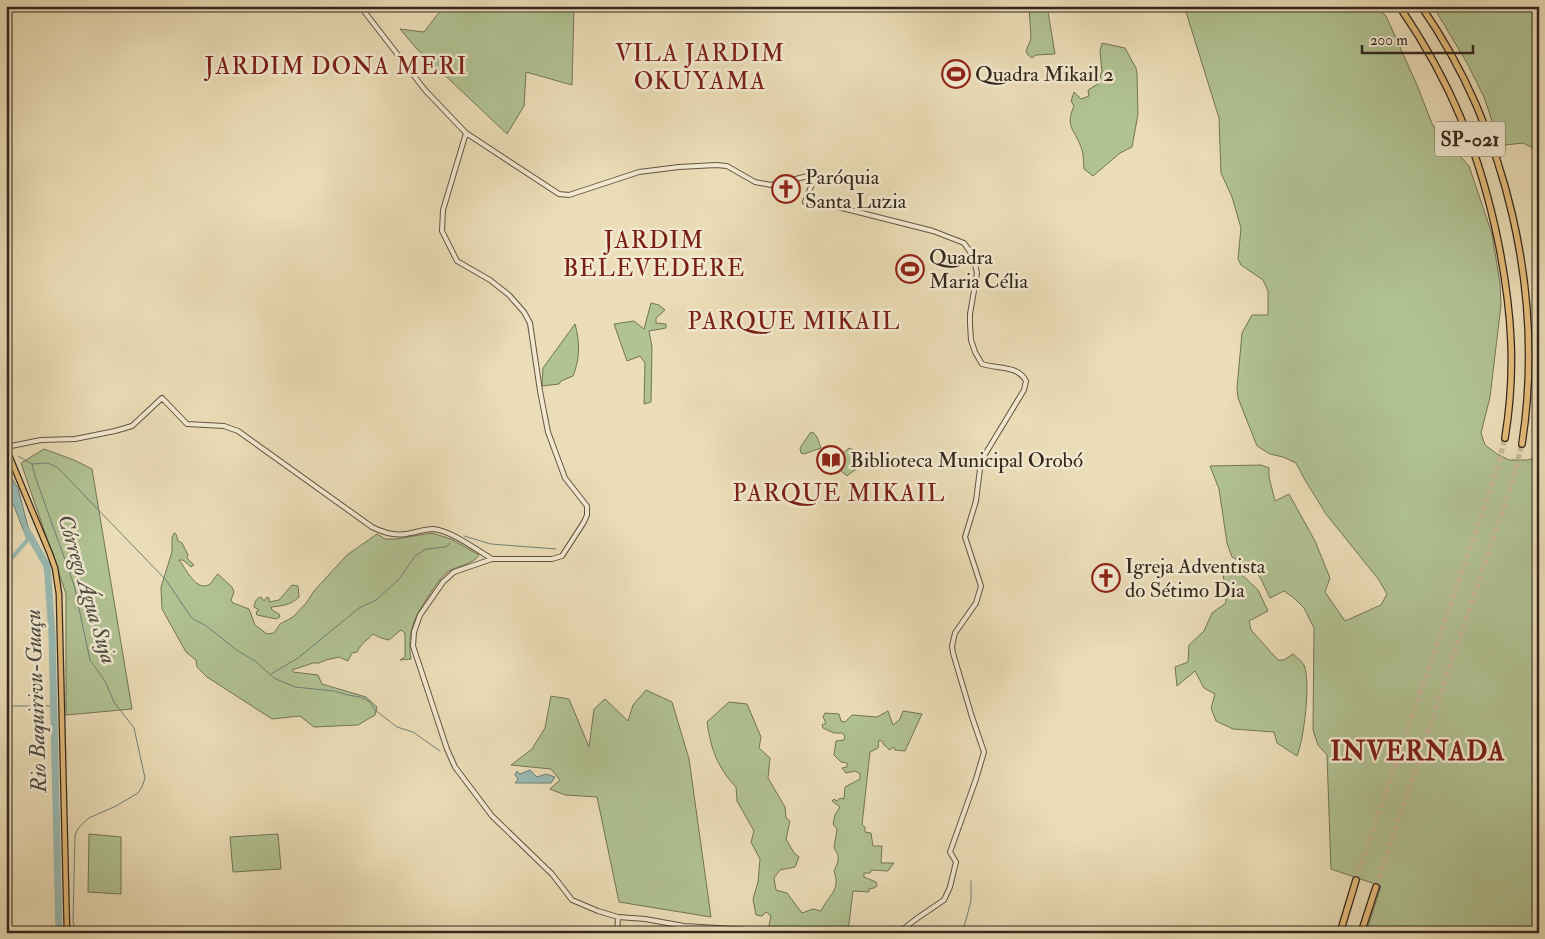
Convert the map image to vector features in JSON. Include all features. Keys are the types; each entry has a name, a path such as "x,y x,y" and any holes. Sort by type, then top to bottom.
{"highway":[{"name":"SP-021","path":"1399,6 1441,75 1473,148 1489,198 1506,288 1512,346 1510,408 1505,438"},
{"name":"SP-021","path":"1421,6 1458,63 1488,130 1513,207 1528,285 1532,346 1532,380 1522,444"},
{"path":"1340,933 1356,880"},
{"path":"1361,933 1376,887"}],"main road":[{"path":"6,447 50,554 60,594 67,933"}],"street":[{"path":"360,6 425,90 466,133 559,194 569,195 639,172 679,167 727,166 755,182 771,185 816,174 805,202 816,202 933,231 961,241 973,256 977,273 970,324 971,340 979,359 982,364 987,366 1019,372 1026,381 1024,390 981,461 976,501 965,537 981,586 976,603 959,626 952,646 984,755 950,852 956,862 950,886 944,900 898,933"},
{"path":"466,133 443,210 442,232 457,261 490,280 509,295 524,312 530,323 542,409 548,432 565,478 585,502 588,510 584,522 562,556 552,559 492,559 454,572 448,576 420,615 414,632 413,646 416,661 447,749 455,767 492,816 552,874 568,896 577,903 618,917 645,919 684,926 750,930 759,933"},
{"path":"808,175 809,190"},
{"path":"807,197 816,202"},
{"path":"6,447 29,442 76,439 115,432 132,426 162,398 187,424 234,428 380,531 397,535 437,530 492,559"},
{"path":"617,933 618,917"}],"green space":[{"path":"446,6 574,6 572,85 526,72 524,106 507,134 416,48 400,29 424,32"},
{"path":"1029,6 1047,6 1055,54 1036,55 1032,58 1028,55 1026,51 1031,39"},
{"path":"1179,6 1375,6 1386,16 1433,126 1469,166 1492,234 1500,283 1501,305 1490,397 1481,433 1485,445 1509,460 1527,460 1539,457 1539,933 1366,933 1381,886 1331,869 1327,755 1318,745 1313,730 1314,628 1304,608 1294,598 1284,591 1270,598 1260,577 1251,568 1232,557 1227,543 1219,489 1210,466 1261,465 1269,468 1269,477 1275,501 1289,494 1315,541 1330,578 1325,592 1345,621 1381,605 1387,594 1379,580 1326,514 1296,463 1270,454 1257,446 1238,398 1237,388 1242,333 1252,315 1268,315 1268,291 1263,280 1241,265 1238,259 1241,228 1232,197 1221,173 1219,118 1186,12"},
{"path":"1433,6 1539,6 1539,151 1523,143 1505,145 1495,130 1484,97 1467,63"},
{"path":"1102,43 1125,48 1136,68 1138,114 1132,147 1120,153 1093,176 1084,169 1083,152 1072,129 1070,119 1074,106 1071,101 1074,92 1081,99 1089,96 1088,90 1098,84 1102,71 1100,52"},
{"path":"651,303 659,305 665,310 656,318 656,323 666,324 666,328 649,331 652,347 651,402 644,404 645,363 640,356 627,361 614,324 634,321 644,329"},
{"path":"575,324 578,350 573,376 561,381 559,384 542,386 543,368"},
{"path":"813,432 821,448 804,454 801,453 800,448 810,433"},
{"path":"849,448 868,456 862,465 847,476 841,471 840,456"},
{"path":"44,449 92,469 132,709 66,715 66,594 21,463"},
{"path":"174,533 178,541 182,543 188,555 187,558 194,565 191,567 183,560 179,560 192,578 200,585 205,586 211,583 218,574 232,587 234,592 231,600 233,603 249,609 255,625 267,634 274,633 280,624 293,617 347,555 377,534 385,539 395,539 432,533 451,539 479,555 473,561 452,569 447,573 428,597 414,621 410,638 411,659 400,660 405,657 405,633 401,630 389,640 373,634 357,652 352,653 348,661 339,657 292,670 293,672 318,675 322,684 366,697 377,707 375,715 358,725 314,727 300,716 272,719 207,677 197,667 196,660 186,652 162,609 161,587 172,552"},
{"path":"1222,562 1242,575 1258,590 1268,611 1249,621 1251,630 1278,660 1284,660 1293,654 1304,665 1307,684 1306,711 1297,756 1277,743 1274,732 1233,729 1216,721 1211,708 1215,694 1204,688 1195,671 1177,686 1175,667 1188,662 1189,645 1204,631 1212,613 1226,603"},
{"path":"292,585 298,586 299,597 283,606 271,607 280,617 276,619 257,615 256,612 259,610 254,607 258,598 261,597 264,601 267,597 269,602 279,600"},
{"path":"646,690 672,702 689,759 711,917 619,902 597,797 565,795 550,789 560,780 551,769 511,765 532,749 545,728 551,696 569,699 589,747 594,709 605,699 628,721 633,705"},
{"path":"729,702 747,704 761,737 759,748 770,758 768,778 785,807 786,818 790,821 786,839 794,853 799,857 795,867 780,870 774,878 776,890 787,893 802,913 813,909 821,911 835,888 836,878 834,871 838,857 834,848 837,829 833,824 835,815 840,807 832,801 834,799 837,801 840,798 844,799 845,787 860,779 860,774 855,771 846,773 842,768 847,767 847,763 841,762 834,755 836,741 844,740 845,736 842,733 834,733 823,728 822,725 826,723 823,717 825,713 839,714 841,721 845,722 852,715 877,717 888,711 893,725 900,719 903,711 922,714 905,751 895,750 893,747 890,750 879,740 878,748 870,752 862,825 865,827 865,832 871,833 873,846 882,846 881,863 894,863 888,871 871,870 870,873 864,873 864,877 876,882 877,886 869,889 869,892 853,891 848,932 769,933 771,916 766,912 762,916 756,915 753,899 758,882 760,859 751,842 754,831 737,801 736,787 729,780 716,757 707,722"},
{"path":"89,834 121,837 121,894 88,892"},
{"path":"278,834 281,869 233,872 230,837"}],"water":[{"path":"6,469 18,488 28,527 33,537 30,542 27,539 6,486"},
{"path":"530,770 537,777 546,774 555,777 551,783 515,783 518,779 515,775 517,771 520,774"}],"waterway":[{"name":"Córrego Água Suja","path":"18,456 32,464 74,585 90,660 105,681 114,702 134,728 145,778 138,793 116,806 89,818 79,827 75,835 73,922 77,933"},
{"path":"32,464 48,463 58,468 166,580 191,617 255,661 274,678 295,687 334,691 360,697 369,701 375,710 397,727 413,732 440,751"},
{"name":"Rio Baquirivu-Guaçu","path":"27,531 47,566 48,577 52,635 59,933"},
{"path":"464,536 491,544 556,549"},
{"path":"6,561 11,559 30,537"},
{"path":"271,674 298,658 359,608 376,600 400,578 415,556 426,549 446,547 450,543"},
{"path":"6,706 53,706"},
{"path":"964,933 971,901 971,881"}],"tunnel":[{"path":"1356,880 1496,472 1505,438"},
{"path":"1376,887 1514,476 1522,444"}],"place":[{"name":"Quadra Mikail 2","path":"956,74"},
{"name":"Paróquia Santa Luzia","path":"786,189"},
{"name":"Quadra Maria Célia","path":"910,269"},
{"name":"Biblioteca Municipal Orobó","path":"831,460"},
{"name":"Igreja Adventista do Sétimo Dia","path":"1106,578"}],"district":[{"name":"JARDIM DONA MERI","path":"336,66"},
{"name":"VILA JARDIM OKUYAMA","path":"700,67"},
{"name":"JARDIM BELEVEDERE","path":"654,254"},
{"name":"PARQUE MIKAIL","path":"794,321"},
{"name":"PARQUE MIKAIL","path":"839,493"},
{"name":"INVERNADA","path":"1418,751"}]}
